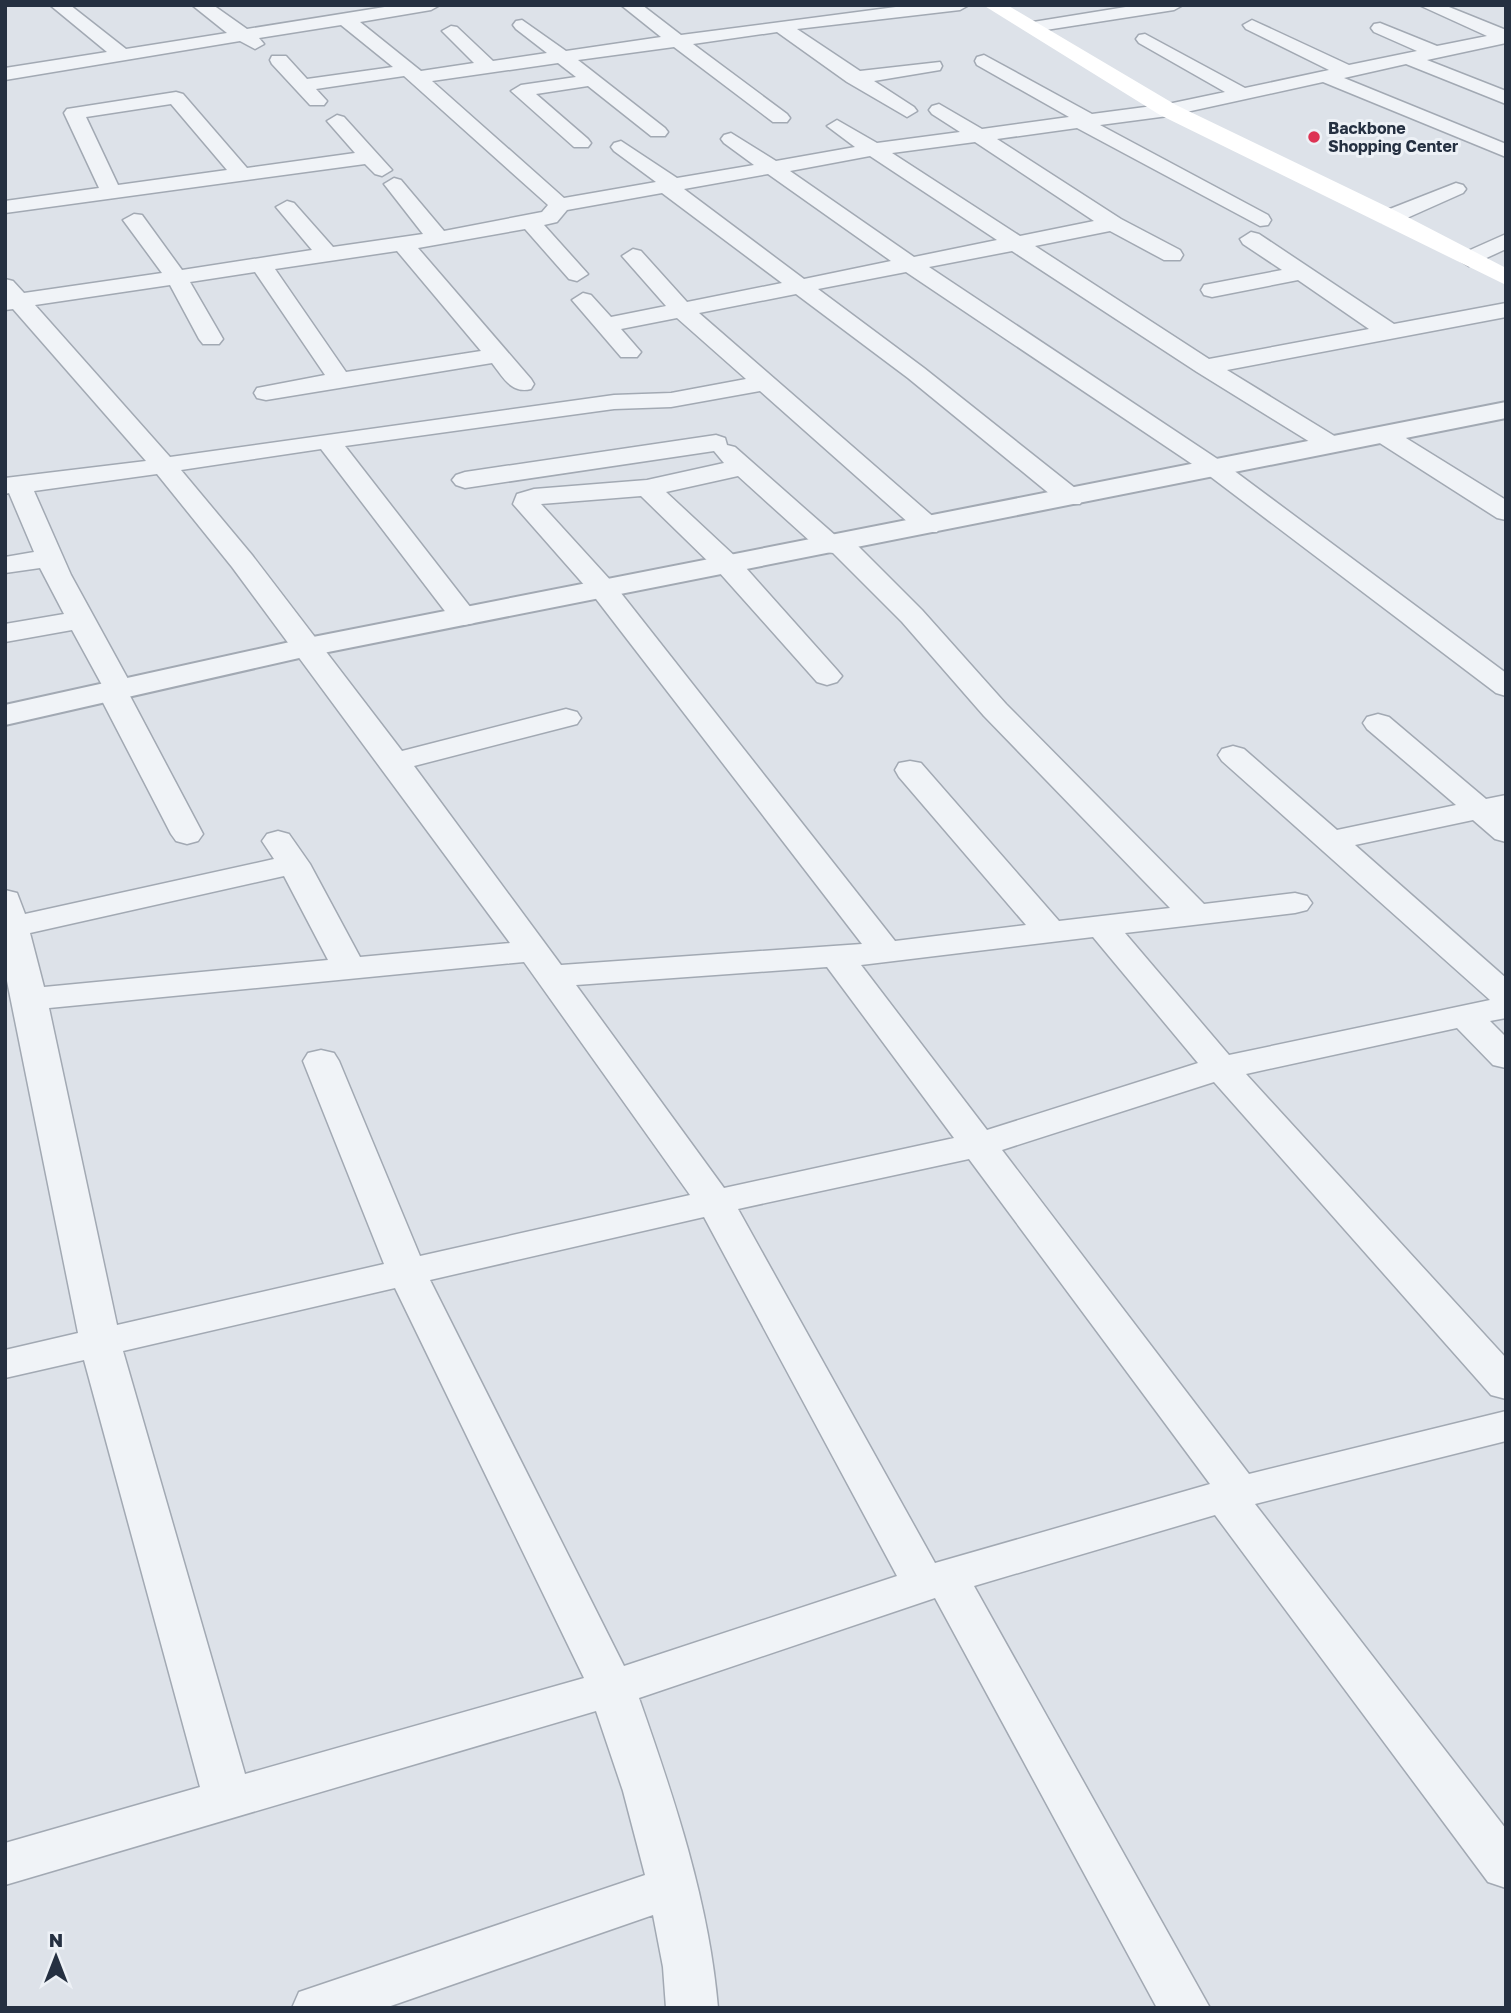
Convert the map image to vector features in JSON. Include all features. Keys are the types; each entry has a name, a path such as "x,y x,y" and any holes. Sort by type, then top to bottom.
{"main road":[{"path":"993,5 1168,110 1390,217 1506,278"}],"street":[{"path":"59,5 124,56"},
{"path":"201,5 275,57 319,103"},
{"path":"5,74 431,5"},
{"path":"630,5 780,118"},
{"path":"792,5 818,21"},
{"path":"302,85 489,67 818,21 960,5"},
{"path":"1032,27 1125,9 1174,5"},
{"path":"1428,5 1506,37"},
{"path":"345,19 412,74 560,205"},
{"path":"522,25 658,132"},
{"path":"1252,25 1346,71"},
{"path":"781,27 907,111"},
{"path":"1380,28 1436,52"},
{"path":"451,31 489,67"},
{"path":"10,297 177,278 439,238 549,217 560,205 872,150 1168,110 1506,37"},
{"path":"1145,39 1243,94"},
{"path":"1407,58 1506,98"},
{"path":"985,61 1256,229 1301,273 1388,331"},
{"path":"854,78 933,66"},
{"path":"1324,76 1506,151"},
{"path":"581,143 521,91 592,80"},
{"path":"111,192 74,113 176,98 241,174"},
{"path":"939,110 1112,224 1172,255"},
{"path":"337,121 439,238"},
{"path":"838,126 1205,367 1332,445"},
{"path":"731,139 909,264 1216,470 1506,687"},
{"path":"621,147 916,373 1071,498"},
{"path":"5,207 241,174 381,170"},
{"path":"1390,217 1456,189"},
{"path":"287,207 328,255"},
{"path":"134,220 177,278 212,339"},
{"path":"530,222 577,274"},
{"path":"605,325 1112,224"},
{"path":"1469,259 1506,240"},
{"path":"403,244 522,384"},
{"path":"633,256 681,309 928,526"},
{"path":"261,265 340,380"},
{"path":"1212,290 1301,273"},
{"path":"10,297 164,466 308,647 715,1202 1184,2008"},
{"path":"583,300 629,352"},
{"path":"1205,367 1506,310"},
{"path":"266,393 498,355"},
{"path":"187,834 11,485 614,402 663,390 765,383"},
{"path":"663,390 716,443 835,544 912,616 995,710 1196,915"},
{"path":"5,715 308,647 1216,470 1506,410"},
{"path":"1384,435 1506,512"},
{"path":"328,441 464,617"},
{"path":"466,480 716,443"},
{"path":"743,467 647,488 526,500 526,505 603,589 886,952"},
{"path":"647,488 728,565 827,676"},
{"path":"5,565 49,558"},
{"path":"5,633 81,620"},
{"path":"394,762 566,718"},
{"path":"1378,723 1493,807 1506,832"},
{"path":"1233,755 1506,996"},
{"path":"910,770 1051,933"},
{"path":"1330,841 1493,807"},
{"path":"228,1800 100,1343 30,999 9,914 286,853 349,968"},
{"path":"30,999 349,968 837,957 1295,903"},
{"path":"1102,927 1221,1068 1506,1385"},
{"path":"837,957 978,1145 1506,1867"},
{"path":"5,1364 715,1202 978,1145 1221,1068 1506,1007"},
{"path":"1465,1016 1506,1057"},
{"path":"321,1061 407,1273 612,1688 647,1791 673,1887 689,1967 692,2008"},
{"path":"5,1864 612,1688 935,1581 1232,1494 1506,1426"},
{"path":"318,2008 673,1887"}],"place":[{"name":"Backbone Shopping Center","path":"1314,137"}]}
